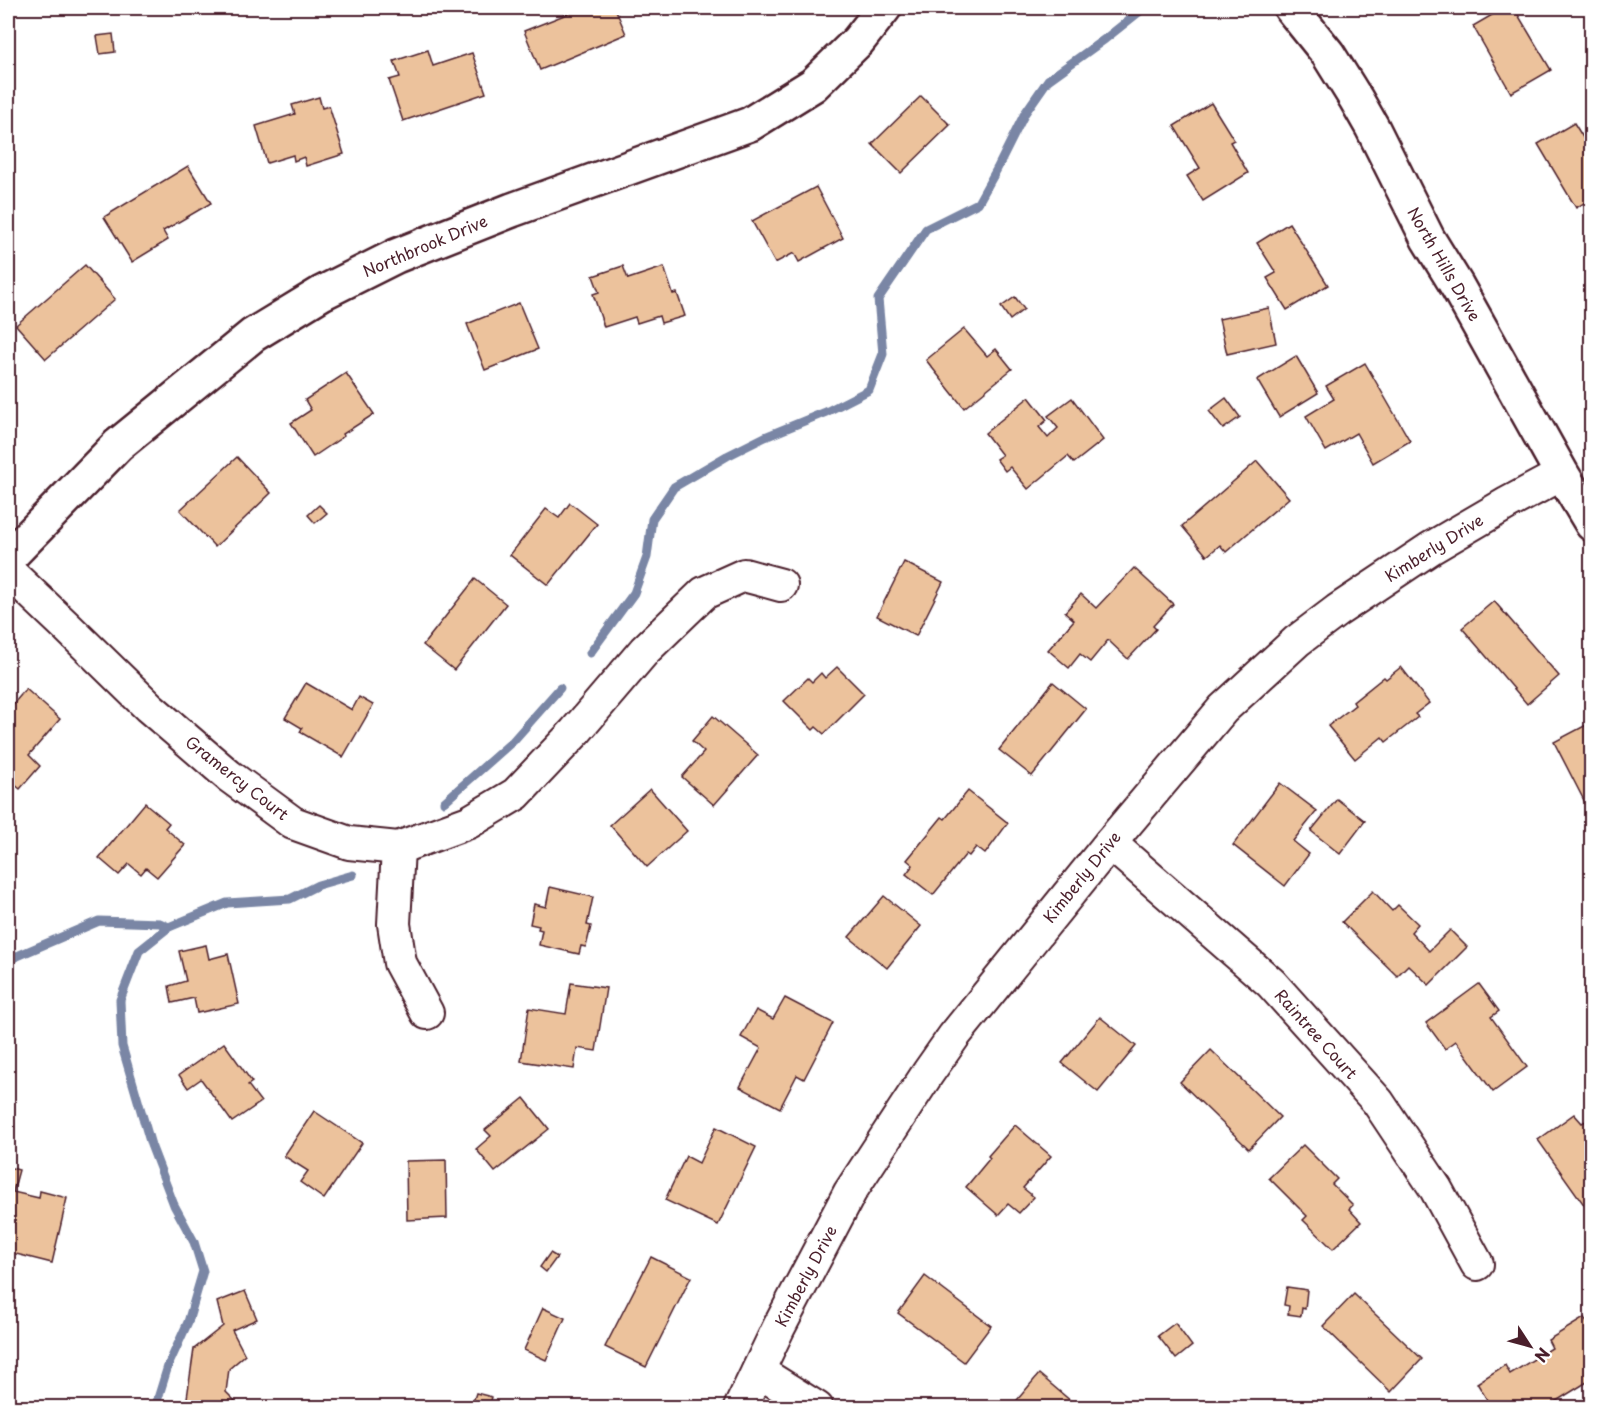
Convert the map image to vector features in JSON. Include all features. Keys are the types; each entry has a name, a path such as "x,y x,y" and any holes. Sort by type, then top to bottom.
{"street":[{"name":"Northbrook Drive","path":"8,558 118,445 253,335 322,292 375,265 512,210 750,124 813,85 858,41 884,8"},
{"name":"North Hills Drive","path":"1291,8 1328,54 1356,99 1428,239 1592,524"},
{"name":"Kimberly Drive","path":"740,1407 850,1192 928,1073 954,1036 1110,843 1223,709 1297,640 1338,610 1431,548 1562,474"},
{"name":"Gramercy Court","path":"8,572 149,707 229,776 293,823 349,843 398,848 469,822 516,794 575,732 645,650 704,593 744,575 782,585"},
{"name":"Raintree Court","path":"1110,843 1271,983 1378,1102 1436,1190 1477,1264"},
{"path":"398,848 394,924 400,963 428,1013"},
{"path":"758,1371 817,1407"}],"building":[{"path":"582,8 615,8 626,34 540,70 524,31"},
{"path":"1504,8 1514,8 1551,70 1511,93 1473,26"},
{"path":"113,34 115,52 100,54 97,36"},
{"path":"428,50 433,66 472,53 486,93 403,121 389,80 400,77 394,61"},
{"path":"921,96 950,125 901,173 872,144"},
{"path":"319,97 322,108 329,106 344,154 306,166 304,157 294,161 293,155 267,163 256,126 295,114 292,105"},
{"path":"1211,103 1234,140 1230,142 1248,173 1203,201 1187,176 1200,168 1174,126"},
{"path":"1574,123 1592,152 1592,215 1584,203 1576,208 1538,144"},
{"path":"188,166 211,203 163,231 168,240 132,262 104,217"},
{"path":"816,187 843,238 799,262 794,253 775,263 752,221"},
{"path":"1289,223 1328,285 1287,310 1267,278 1276,273 1257,243"},
{"path":"85,265 115,299 46,359 16,325"},
{"path":"623,266 628,279 664,267 673,294 677,293 685,316 661,323 659,316 637,323 635,317 604,327 593,294 599,292 593,276"},
{"path":"1015,297 1024,309 1010,320 1001,307"},
{"path":"519,303 538,349 485,370 467,324"},
{"path":"1269,308 1276,343 1227,354 1219,319"},
{"path":"964,329 987,356 996,349 1012,369 964,408 926,360"},
{"path":"1296,356 1318,393 1279,417 1257,380"},
{"path":"1365,363 1410,441 1373,463 1356,433 1326,451 1306,416 1334,399 1326,386"},
{"path":"346,373 374,414 313,457 291,423 311,410 305,400"},
{"path":"1029,397 1047,420 1039,427 1048,438 1058,428 1048,416 1072,398 1103,440 1074,463 1068,456 1028,489 1010,467 1005,471 996,459 1002,455 985,433"},
{"path":"1226,398 1240,417 1223,429 1209,411"},
{"path":"237,457 271,493 215,547 180,510"},
{"path":"1257,461 1289,498 1226,552 1220,545 1207,556 1182,526"},
{"path":"570,503 597,524 548,585 510,555 546,509 559,518"},
{"path":"319,505 327,513 315,523 308,515"},
{"path":"904,562 943,582 916,636 877,616"},
{"path":"1134,568 1173,604 1153,626 1156,629 1128,659 1108,640 1090,662 1080,654 1069,668 1048,650 1074,620 1065,612 1081,594 1096,608"},
{"path":"475,579 506,604 454,670 423,645"},
{"path":"1494,601 1559,676 1527,704 1462,628"},
{"path":"837,667 864,694 824,734 816,727 813,730 784,701 808,678 812,682 821,673 825,678"},
{"path":"1401,667 1429,703 1415,714 1418,717 1386,742 1382,737 1355,759 1328,726 1355,705 1353,702 1384,677 1386,679"},
{"path":"1053,682 1086,709 1032,776 999,750"},
{"path":"306,683 352,710 359,697 373,705 343,757 300,732 302,728 285,718"},
{"path":"26,689 60,719 29,755 40,766 20,789 8,779 8,710"},
{"path":"713,716 758,755 714,805 682,777 704,752 692,741"},
{"path":"1592,722 1592,816 1554,742"},
{"path":"1280,783 1317,811 1293,841 1309,854 1285,886 1233,845"},
{"path":"650,789 687,831 647,867 610,825"},
{"path":"968,791 1008,823 985,854 976,847 969,856 966,854 933,895 906,874 913,865 907,860 942,817 945,819"},
{"path":"1337,799 1365,821 1340,854 1311,831"},
{"path":"145,803 169,823 165,828 185,845 157,877 146,868 141,874 129,864 119,875 99,858"},
{"path":"550,887 593,897 587,925 591,926 586,947 581,946 579,954 539,945 542,930 538,929 539,926 530,924 534,904 546,907"},
{"path":"1373,891 1392,911 1398,905 1418,924 1411,932 1429,951 1450,930 1467,947 1429,985 1408,965 1397,976 1342,922"},
{"path":"884,896 921,926 887,968 849,937"},
{"path":"206,945 209,959 228,954 239,1004 197,1013 194,998 172,1003 169,986 186,981 179,951"},
{"path":"571,983 606,988 596,1051 577,1048 574,1069 521,1061 529,1008 566,1014"},
{"path":"1479,984 1499,1011 1491,1017 1527,1067 1493,1092 1456,1041 1445,1049 1426,1023"},
{"path":"785,998 833,1023 804,1079 797,1075 780,1108 740,1087 761,1048 741,1037 756,1010 773,1019"},
{"path":"1100,1017 1136,1046 1098,1092 1062,1063"},
{"path":"224,1043 252,1082 248,1085 261,1102 232,1122 201,1079 188,1088 179,1075"},
{"path":"1211,1050 1280,1117 1249,1149 1180,1082"},
{"path":"524,1098 549,1129 495,1172 476,1149 491,1136 485,1130"},
{"path":"314,1111 362,1143 324,1199 300,1182 308,1171 284,1156"},
{"path":"1574,1114 1582,1123 1592,1118 1592,1216 1538,1140"},
{"path":"1015,1125 1051,1156 1023,1188 1034,1197 1019,1213 1008,1204 998,1215 966,1187 990,1158 988,1156"},
{"path":"716,1127 756,1147 718,1225 665,1200 686,1156 699,1163"},
{"path":"1303,1145 1337,1179 1332,1184 1353,1205 1349,1209 1361,1222 1333,1249 1303,1220 1307,1216 1269,1178"},
{"path":"446,1160 447,1218 407,1220 406,1161"},
{"path":"8,1167 19,1170 13,1192 39,1198 40,1191 67,1198 52,1263 8,1252"},
{"path":"550,1253 557,1257 546,1272 540,1267"},
{"path":"651,1257 691,1277 646,1367 605,1347"},
{"path":"925,1276 991,1326 964,1362 898,1313"},
{"path":"1287,1287 1307,1290 1305,1309 1302,1308 1301,1316 1288,1314 1289,1306 1284,1305"},
{"path":"245,1291 257,1319 232,1330 245,1355 229,1369 226,1392 237,1403 232,1408 195,1408 187,1398 194,1349 223,1326 217,1302"},
{"path":"1354,1294 1422,1359 1391,1392 1323,1326"},
{"path":"543,1308 565,1318 546,1360 524,1350"},
{"path":"1584,1318 1592,1330 1592,1379 1545,1408 1513,1408 1512,1405 1509,1408 1492,1408 1477,1383 1505,1365 1510,1374 1552,1348 1548,1340"},
{"path":"1175,1323 1192,1346 1176,1359 1158,1336"},
{"path":"1039,1374 1079,1408 1012,1406"},
{"path":"476,1393 492,1397 489,1408 472,1405"}],"waterway":[{"path":"590,653 634,593 647,557 652,519 674,487 765,437 826,412 869,390 883,354 878,299 926,229 978,203 1025,113 1048,80 1144,8"},
{"path":"444,802 513,741 560,688"},
{"path":"155,1408 168,1366 188,1322 203,1271 194,1242 174,1205 151,1145 122,1046 120,1000 139,951 169,927 227,903 290,899 318,885 353,875"},
{"path":"8,960 99,921 160,923 169,927"}]}
